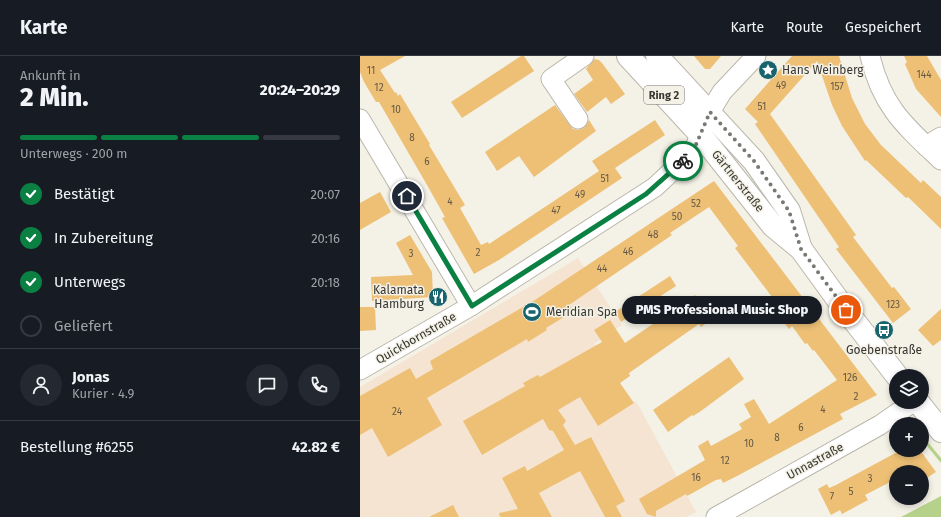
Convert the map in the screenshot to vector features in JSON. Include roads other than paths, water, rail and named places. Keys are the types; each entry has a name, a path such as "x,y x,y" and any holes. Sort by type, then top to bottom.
{"main road":[{"name":"Gärtnerstraße","path":"628,56 700,134 773,226 801,249 892,369"},
{"name":"Gärtnerstraße","path":"657,56 754,161 789,211 801,249"},
{"path":"924,409 941,431"}],"street":[{"path":"578,119 551,80 584,56"},
{"name":"Quickbornstraße","path":"360,370 472,306 646,194 686,158 695,147 710,112 722,92 756,56"},
{"path":"870,56 880,88 892,111 934,142 941,160"},
{"path":"360,119 472,306"},
{"name":"Unnastraße","path":"716,517 880,425 903,409"}],"place":[{"name":"Hans Weinberg","path":"768,70"},
{"name":"Kalamata Hamburg","path":"438,297"},
{"name":"PMS Professional Music Shop","path":"846,310"},
{"name":"Meridian Spa","path":"532,312"},
{"name":"Goebenstraße","path":"884,330"}]}
